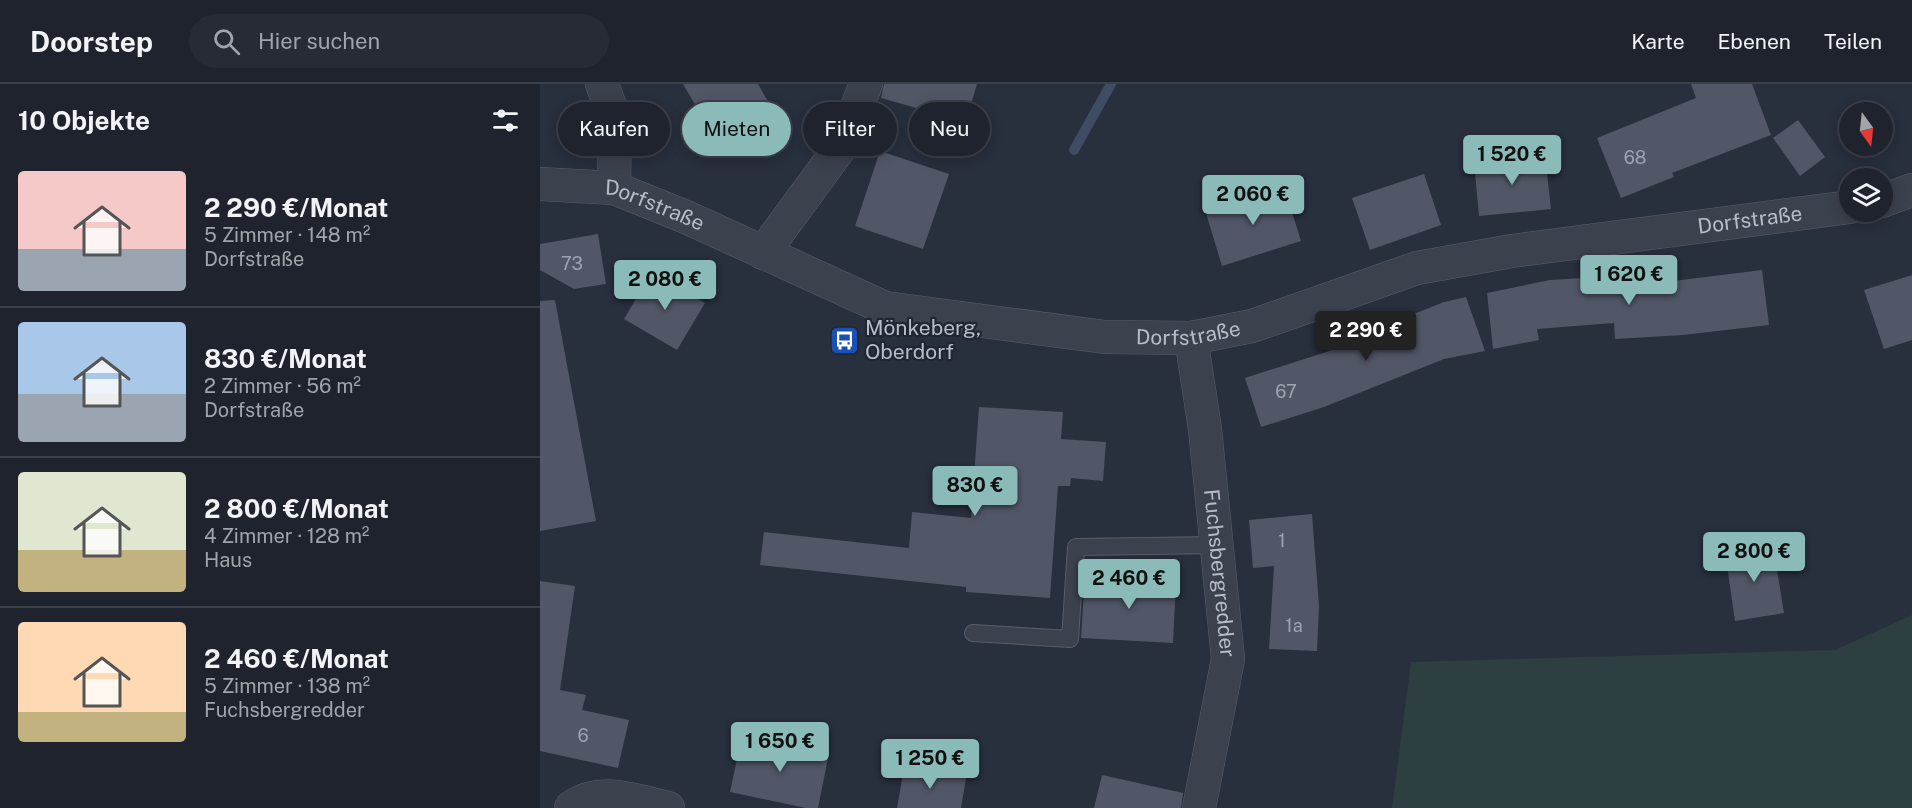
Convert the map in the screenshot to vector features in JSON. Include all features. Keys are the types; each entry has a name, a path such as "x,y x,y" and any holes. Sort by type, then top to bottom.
{"street":[{"path":"602,84 615,120 614,189"},
{"path":"763,253 842,145 866,84"},
{"name":"Dorfstraße","path":"540,184 614,189 686,217 885,308 1105,337 1191,338 1252,326 1417,268 1512,251 1839,208"},
{"path":"1893,197 1912,190"},
{"name":"Fuchsbergredder","path":"1191,338 1205,429 1228,659 1199,808"},
{"path":"572,808 581,800 617,795 668,808"}],"lane":[{"path":"973,633 1070,639 1076,547 1216,545"}],"shaded area":[{"path":"1912,615 1912,808 1392,808 1411,662 1835,650"}],"building":[{"path":"683,84 758,84 768,102 694,102"},
{"path":"884,84 977,84 972,102 909,102 909,106 881,98"},
{"path":"1691,84 1752,84 1771,135 1672,173 1674,177 1621,198 1597,138 1696,98"},
{"path":"1798,120 1825,157 1800,176 1773,138"},
{"path":"1545,155 1551,209 1479,216 1474,162"},
{"path":"878,156 895,156 949,174 923,249 855,226"},
{"path":"1424,174 1441,225 1370,250 1352,198"},
{"path":"1284,186 1301,241 1222,266 1205,210"},
{"path":"598,234 606,284 574,289 540,270 540,244"},
{"path":"1762,270 1769,325 1683,335 1615,339 1614,323 1537,329 1539,340 1493,349 1487,293 1550,280 1649,274 1649,284"},
{"path":"1912,275 1912,340 1884,349 1864,290"},
{"path":"649,277 660,277 705,303 677,350 624,319"},
{"path":"1466,297 1485,351 1444,359 1324,407 1261,427 1245,378 1345,346 1343,342 1444,302"},
{"path":"555,300 596,521 540,531 540,301"},
{"path":"979,407 1063,412 1061,439 1106,442 1103,481 1071,478 1070,486 1058,486 1050,598 966,592 966,587 760,565 764,532 909,548 912,512 971,518"},
{"path":"1312,514 1319,606 1317,651 1269,649 1274,566 1253,568 1249,520"},
{"path":"1773,545 1784,613 1735,621 1725,552"},
{"path":"1085,577 1176,583 1173,643 1081,638"},
{"path":"540,581 575,586 560,690 586,695 582,710 629,720 618,768 540,751"},
{"path":"742,735 829,753 818,808 806,808 730,792"},
{"path":"904,768 966,778 961,808 897,808"},
{"path":"1102,775 1183,793 1181,808 1094,808"}],"waterway":[{"path":"1074,150 1111,84"}],"place":[{"name":"Mönkeberg, Oberdorf","path":"844,340"}]}
